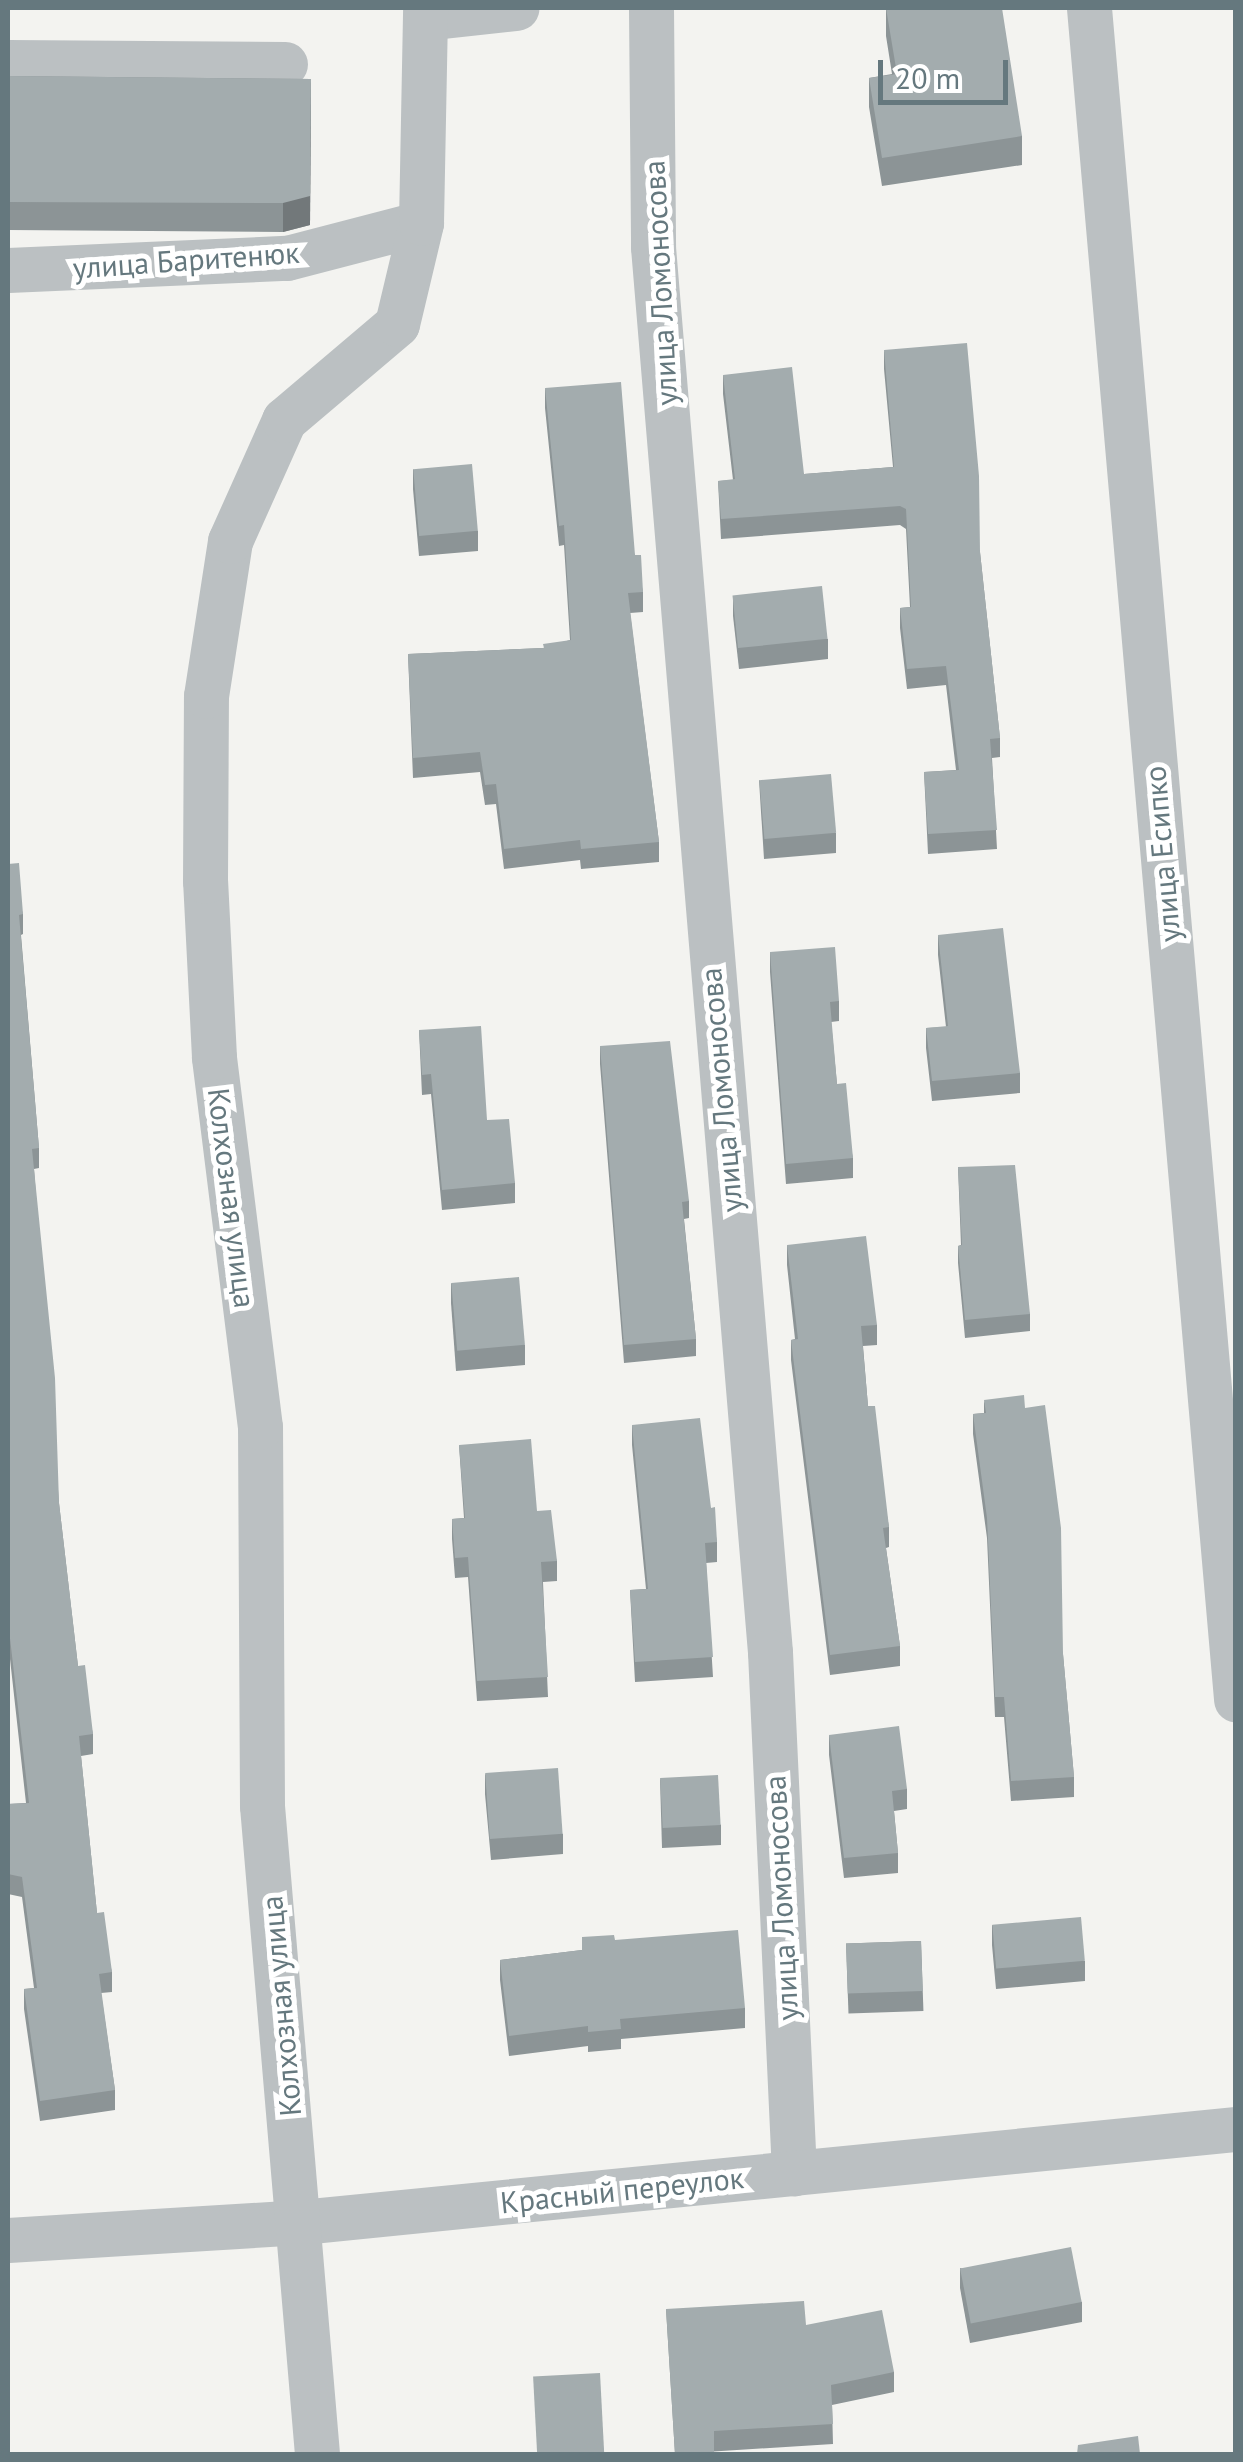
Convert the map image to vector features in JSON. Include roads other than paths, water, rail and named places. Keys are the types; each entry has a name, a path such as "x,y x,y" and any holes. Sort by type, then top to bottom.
{"street":[{"path":"425,13 516,8"},
{"name":"улица Ломоносова","path":"651,8 653,247 770,1652 794,2173"},
{"name":"улица Есипко","path":"1089,8 1236,1700"},
{"name":"Колхозная улица","path":"317,2454 301,2222 262,1806 260,1427 214,1057 205,881 206,696 230,541 284,420 396,324 421,222 425,13"},
{"path":"8,62 284,64"},
{"name":"улица Баритенюк","path":"8,270 287,258 421,222"},
{"name":"Красный переулок","path":"8,2240 301,2222 1236,2129"}]}
